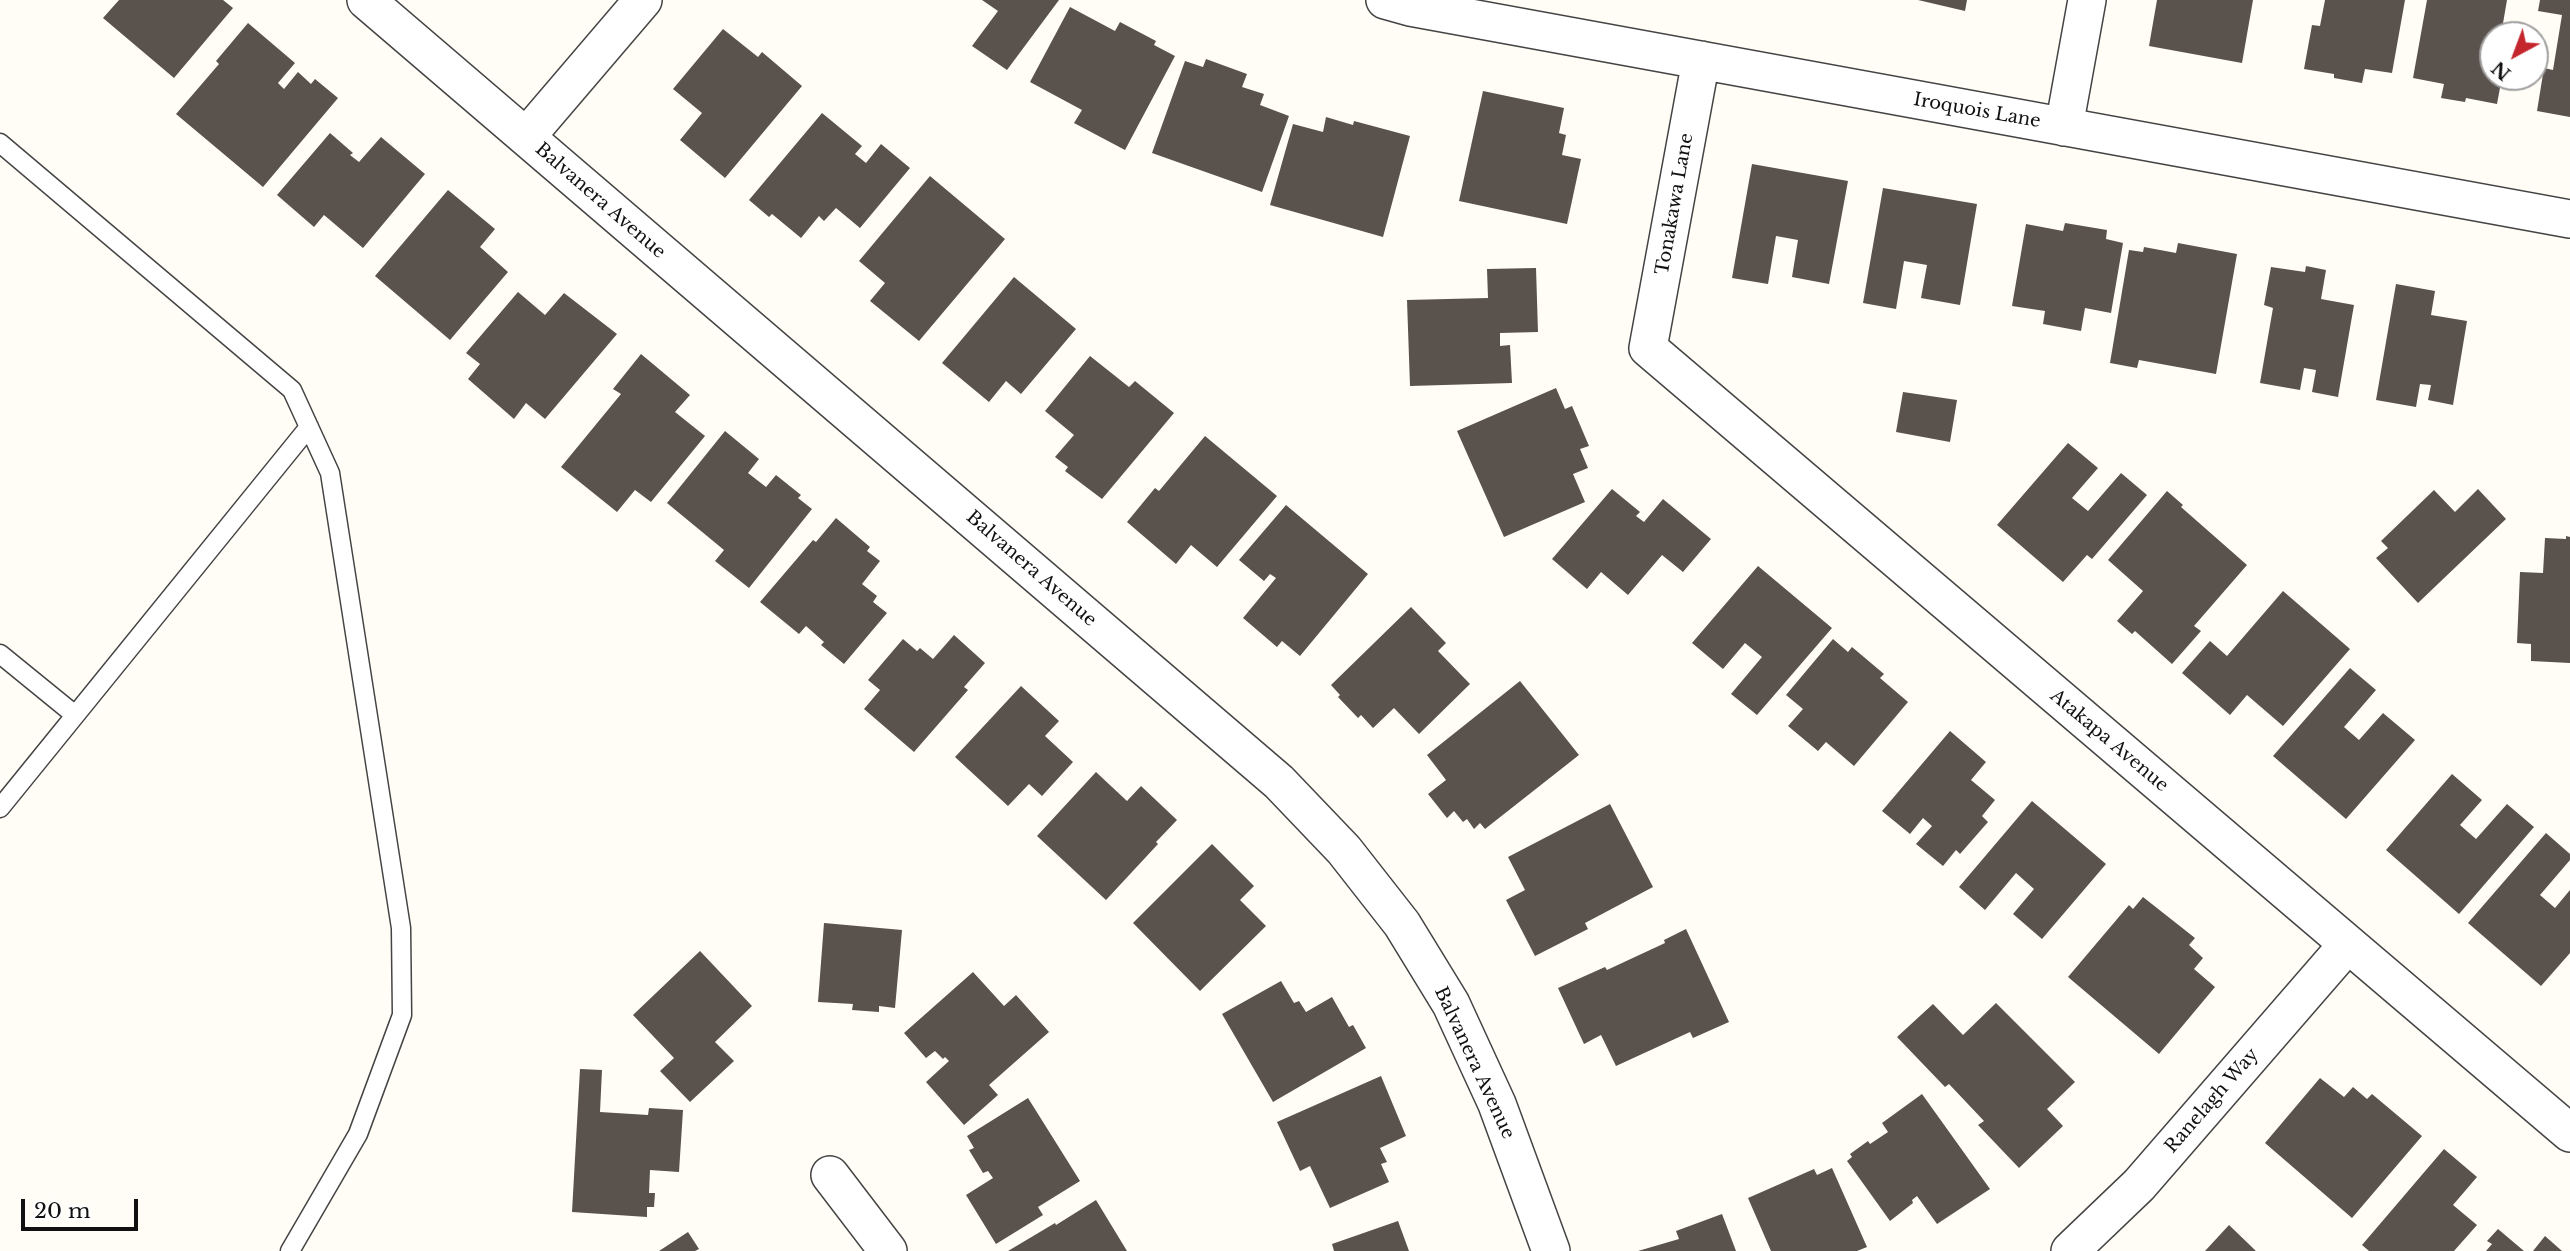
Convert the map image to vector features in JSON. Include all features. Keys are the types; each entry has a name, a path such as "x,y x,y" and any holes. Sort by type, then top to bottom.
{"street":[{"name":"Balvanera Avenue","path":"366,0 1279,782 1344,850 1402,924 1451,1004 1497,1104 1550,1251"},
{"path":"526,137 643,0"},
{"name":"Iroquois Lane","path":"1385,0 1410,7 2570,219"},
{"path":"2064,127 2087,0"},
{"name":"Tonakawa Lane","path":"1648,348 1701,60"},
{"name":"Atakapa Avenue","path":"1648,348 2570,1133"},
{"name":"Ranelagh Way","path":"2070,1251 2139,1185 2348,944"},
{"path":"830,1175 888,1251"}],"lane":[{"path":"0,143 292,390 330,473 401,928 402,1015 358,1133 290,1251"},
{"path":"0,808 309,427"},
{"path":"0,654 75,715"}],"building":[{"path":"119,0 223,0 233,8 174,78 103,18"},
{"path":"982,0 1059,0 1007,70 972,46 998,11"},
{"path":"1918,0 1967,0 1965,11"},
{"path":"2157,0 2253,0 2242,63 2149,46"},
{"path":"2325,0 2405,0 2392,73 2365,69 2362,83 2334,78 2334,74 2304,69 2312,25 2320,26"},
{"path":"2427,0 2507,0 2503,21 2479,21 2479,91 2499,91 2497,104 2466,98 2465,102 2441,98 2444,84 2413,78"},
{"path":"2540,0 2570,0 2570,117 2537,111 2540,91 2549,91 2549,69 2553,70 2562,15 2538,11"},
{"path":"1070,7 1115,31 1120,22 1156,41 1154,45 1175,56 1125,150 1074,123 1082,110 1030,82"},
{"path":"248,23 295,63 278,83 284,89 298,72 311,84 315,79 338,98 263,187 176,114 219,64 216,61"},
{"path":"723,29 758,57 762,52 802,86 725,178 680,140 702,113 673,89"},
{"path":"1206,59 1247,74 1242,87 1264,94 1260,105 1289,116 1262,192 1152,153 1185,61 1203,67"},
{"path":"1483,91 1564,108 1559,133 1566,135 1562,155 1581,159 1567,224 1459,201"},
{"path":"822,113 862,146 855,154 866,163 881,144 910,168 860,228 836,208 824,221 819,216 801,238 772,214 769,217 749,200"},
{"path":"1326,117 1353,125 1354,121 1410,136 1383,237 1270,205 1293,124 1323,132"},
{"path":"330,133 353,153 350,155 359,162 381,137 425,174 363,248 324,215 314,227 277,195"},
{"path":"1752,164 1848,181 1829,284 1792,277 1798,240 1776,236 1768,284 1732,278"},
{"path":"930,176 1005,239 919,341 870,301 885,283 859,261"},
{"path":"1883,188 1977,204 1960,305 1921,298 1927,265 1904,261 1896,309 1863,303"},
{"path":"448,190 495,229 480,247 508,272 450,340 375,276"},
{"path":"2065,223 2107,230 2106,239 2123,243 2111,313 2085,308 2081,331 2043,324 2045,311 2012,306 2026,224 2063,231"},
{"path":"2178,243 2237,254 2216,374 2139,360 2137,368 2110,363 2129,250 2143,252 2144,247 2176,253"},
{"path":"2306,266 2326,270 2321,299 2354,305 2338,397 2312,392 2316,370 2304,368 2300,390 2260,383 2273,308 2264,305 2271,267 2305,272"},
{"path":"1536,268 1538,332 1500,333 1500,346 1510,345 1512,383 1410,386 1407,300 1488,298 1487,269"},
{"path":"1014,277 1076,329 1021,394 1006,381 989,402 942,363"},
{"path":"2396,284 2435,291 2431,315 2467,321 2453,405 2428,400 2431,385 2420,384 2416,407 2376,400"},
{"path":"518,292 545,315 564,293 617,334 545,419 526,403 514,419 468,379 480,364 466,353"},
{"path":"641,354 690,395 675,412 705,436 651,502 635,490 617,512 561,467 621,394 613,389"},
{"path":"1090,356 1129,387 1135,381 1174,413 1102,499 1065,471 1068,467 1055,457 1074,435 1045,411"},
{"path":"1556,388 1565,409 1572,406 1589,446 1580,449 1588,468 1573,474 1585,502 1504,537 1457,431"},
{"path":"1903,392 1957,400 1950,442 1896,432"},
{"path":"725,431 759,459 748,473 766,487 776,475 801,495 798,498 812,509 749,588 715,561 724,550 667,503"},
{"path":"1205,436 1277,496 1217,567 1191,545 1176,564 1127,522 1155,488 1159,491"},
{"path":"2068,443 2098,468 2072,498 2088,511 2121,473 2147,495 2092,559 2087,555 2063,582 1997,525"},
{"path":"1612,489 1640,512 1636,516 1644,522 1663,499 1711,539 1683,572 1662,555 1628,595 1601,572 1587,589 1552,559"},
{"path":"2478,489 2506,519 2418,603 2376,558 2388,548 2381,541 2434,490 2455,512"},
{"path":"2167,491 2183,505 2181,507 2247,565 2194,626 2201,631 2172,664 2135,631 2132,634 2117,621 2143,591 2108,560"},
{"path":"1286,505 1368,574 1300,656 1282,641 1277,647 1243,618 1276,578 1270,574 1264,581 1239,560"},
{"path":"836,518 870,547 867,551 880,561 862,584 877,596 873,602 887,613 844,664 821,645 824,642 806,626 799,634 760,602 813,540 816,542"},
{"path":"2566,536 2570,537 2570,663 2531,661 2531,644 2517,643 2520,572 2543,573 2545,538 2566,539"},
{"path":"1758,566 1832,628 1757,715 1731,694 1762,657 1745,643 1723,669 1692,643"},
{"path":"2283,591 2350,649 2283,726 2247,695 2230,715 2182,673 2210,641 2227,656"},
{"path":"1411,607 1446,643 1438,651 1470,684 1419,734 1394,708 1373,728 1361,715 1358,718 1338,697 1340,695 1331,685"},
{"path":"954,635 985,663 964,687 968,690 914,752 864,709 880,690 868,680 903,639 917,651 920,648 933,659"},
{"path":"1833,639 1848,652 1852,647 1884,674 1880,678 1908,702 1854,766 1826,742 1818,751 1788,726 1803,709 1786,695"},
{"path":"2350,668 2376,690 2344,727 2359,740 2383,713 2415,740 2346,819 2273,756"},
{"path":"1520,681 1579,755 1485,829 1480,823 1474,829 1467,819 1463,822 1454,811 1447,818 1428,794 1446,780 1427,755"},
{"path":"1021,686 1059,721 1045,736 1073,762 1042,796 1029,784 1008,806 955,757"},
{"path":"1950,731 1986,762 1971,780 1995,800 1982,816 1988,822 1960,854 1956,850 1943,866 1916,844 1932,826 1923,818 1910,834 1882,811"},
{"path":"1096,772 1127,801 1141,786 1177,820 1106,900 1037,836"},
{"path":"2452,774 2482,800 2460,825 2476,839 2507,804 2534,827 2459,914 2386,850"},
{"path":"2032,801 2106,864 2042,939 2013,914 2034,889 2016,873 1985,910 1959,887"},
{"path":"1610,804 1653,887 1585,923 1588,929 1535,956 1506,900 1525,890 1508,857"},
{"path":"2546,833 2570,854 2570,860 2540,895 2555,908 2570,890 2570,953 2541,986 2468,923"},
{"path":"1212,844 1254,886 1240,900 1266,926 1200,991 1133,923"},
{"path":"2143,897 2195,938 2189,945 2203,958 2194,969 2215,987 2159,1054 2068,977 2129,905 2133,909"},
{"path":"824,923 902,930 895,1008 879,1006 879,1012 852,1010 853,1004 818,1002"},
{"path":"1686,929 1729,1022 1693,1038 1690,1032 1616,1066 1601,1035 1584,1044 1558,988 1605,967 1607,970 1665,943 1664,940"},
{"path":"700,951 752,1006 715,1042 734,1061 690,1102 660,1071 674,1058 633,1015"},
{"path":"973,972 1004,1006 1016,995 1049,1032 989,1085 998,1095 964,1125 926,1082 949,1061 935,1051 926,1058 904,1033"},
{"path":"1281,981 1294,1003 1299,1001 1306,1012 1332,997 1349,1027 1353,1025 1366,1048 1273,1102 1222,1014"},
{"path":"1996,1003 2075,1082 2047,1109 2063,1126 2019,1168 1978,1125 1984,1121 1949,1084 1945,1087 1897,1037 1933,1004 1963,1035"},
{"path":"580,1069 602,1070 600,1112 648,1115 649,1108 683,1110 679,1172 650,1170 649,1193 655,1193 654,1207 647,1207 647,1217 572,1212"},
{"path":"1381,1076 1406,1136 1380,1148 1387,1162 1381,1164 1389,1182 1330,1208 1310,1166 1300,1171 1277,1122"},
{"path":"2320,1078 2344,1097 2353,1087 2367,1099 2372,1094 2422,1136 2352,1218 2265,1143"},
{"path":"1922,1094 1990,1189 1937,1224 1917,1196 1912,1200 1913,1203 1890,1221 1847,1161 1852,1157 1850,1154 1868,1141 1870,1144 1888,1132 1882,1123"},
{"path":"1028,1098 1080,1181 1038,1207 1043,1215 996,1244 966,1195 993,1178 988,1171 983,1173 969,1150 974,1148 967,1136"},
{"path":"2444,1149 2477,1177 2453,1205 2477,1225 2454,1251 2369,1251 2362,1245"},
{"path":"1832,1168 1867,1247 1857,1251 1771,1251 1748,1198 1814,1169 1817,1175"},
{"path":"1096,1200 1127,1251 1008,1251 1055,1223 1056,1225"},
{"path":"1722,1214 1736,1251 1638,1251 1679,1239 1676,1231"},
{"path":"1398,1221 1409,1251 1334,1251 1332,1244"},
{"path":"2229,1225 2256,1251 2205,1251"},
{"path":"2498,1229 2524,1251 2486,1251 2492,1244 2487,1241"},
{"path":"688,1232 699,1249 659,1251"},
{"path":"2545,1236 2562,1251 2533,1251"}]}
